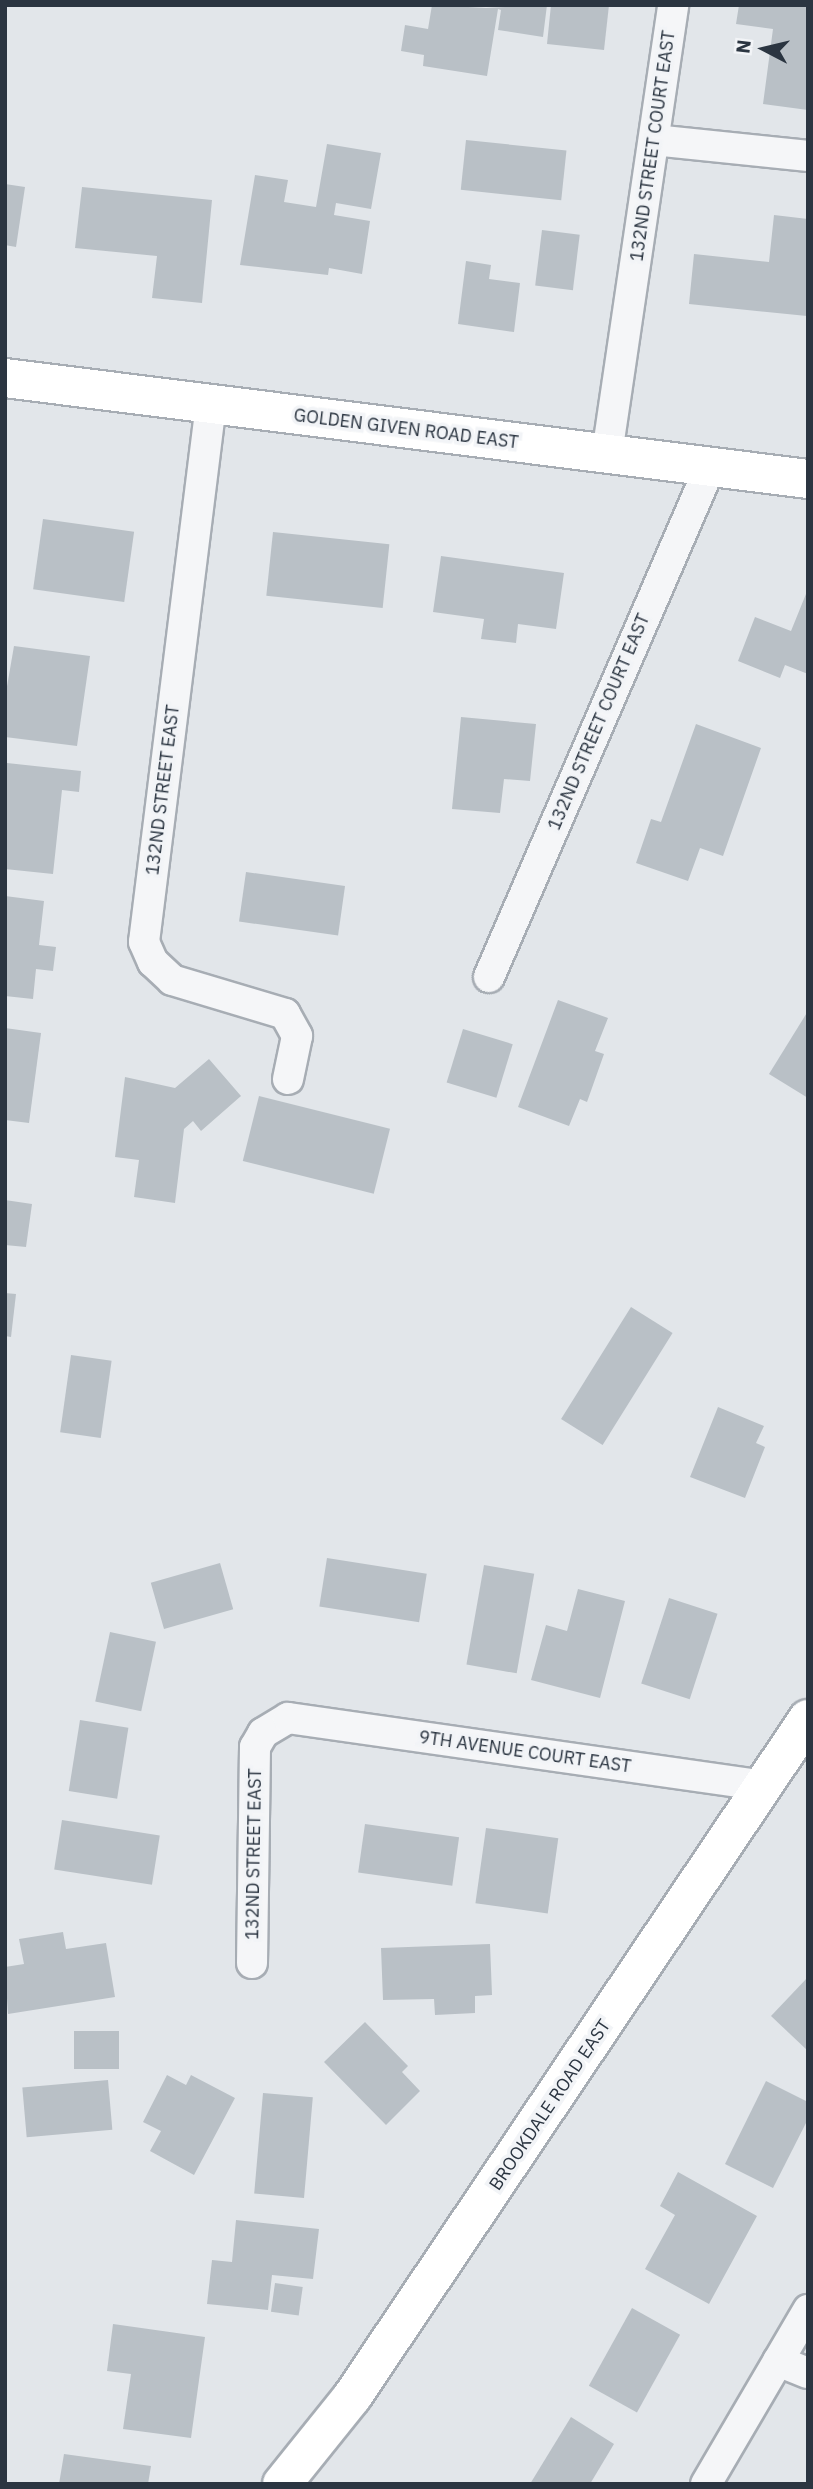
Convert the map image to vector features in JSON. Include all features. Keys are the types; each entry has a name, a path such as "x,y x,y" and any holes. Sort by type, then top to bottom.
{"main road":[{"name":"GOLDEN GIVEN ROAD EAST","path":"5,378 808,479"},
{"name":"BROOKDALE ROAD EAST","path":"282,2484 352,2397 808,1719"}],"street":[{"name":"132ND STREET COURT EAST","path":"607,454 673,5"},
{"path":"654,140 808,156"},
{"name":"132ND STREET EAST","path":"211,404 144,943 153,962 172,981 285,1014 298,1036 288,1079"},
{"name":"132ND STREET COURT EAST","path":"489,977 710,467"},
{"name":"132ND STREET EAST","path":"252,1963 255,1747 263,1733 288,1718"},
{"name":"9TH AVENUE COURT EAST","path":"288,1718 763,1786"},
{"path":"706,2484 808,2310"},
{"path":"778,2361 808,2373"}],"building":[{"path":"432,5 486,8 547,5 543,37 498,30 501,10 498,9 487,76 423,66 424,55 401,51 405,25 428,29"},
{"path":"551,5 609,5 604,50 547,44"},
{"path":"739,5 808,5 808,110 763,104 773,29 736,24"},
{"path":"466,140 566,151 561,200 461,190"},
{"path":"327,144 381,153 371,209 336,203 334,215 370,221 362,274 329,268 328,275 240,265 255,175 288,180 284,202 316,207"},
{"path":"5,184 25,187 16,247 5,245"},
{"path":"82,187 212,200 202,303 152,298 157,256 75,248"},
{"path":"774,215 808,219 807,316 689,304 694,254 769,262"},
{"path":"542,230 580,235 573,290 535,286"},
{"path":"466,261 491,265 489,279 520,283 514,332 458,324"},
{"path":"43,519 134,532 124,602 33,589"},
{"path":"273,532 389,544 383,608 266,596"},
{"path":"441,556 564,573 556,629 518,624 516,643 481,639 484,619 433,612"},
{"path":"808,589 808,674 785,665 780,678 738,661 755,617 791,631"},
{"path":"14,646 90,656 77,746 5,737 5,698"},
{"path":"461,717 536,724 530,781 504,779 500,813 452,809"},
{"path":"696,724 761,748 723,856 700,848 688,881 636,863 651,819 661,822"},
{"path":"7,763 81,771 79,792 62,790 53,874 5,869"},
{"path":"246,872 345,886 338,935 239,922"},
{"path":"5,896 44,901 39,945 56,947 53,971 36,969 33,999 5,996"},
{"path":"558,1000 608,1018 595,1051 604,1054 587,1102 580,1099 569,1126 518,1107"},
{"path":"808,1011 808,1098 769,1074"},
{"path":"5,1028 41,1033 29,1123 5,1120"},
{"path":"463,1029 513,1044 496,1098 447,1083"},
{"path":"209,1059 241,1096 201,1131 193,1121 184,1129 175,1203 134,1197 139,1160 115,1157 125,1077 175,1088"},
{"path":"259,1096 390,1129 374,1194 243,1161"},
{"path":"5,1200 32,1204 26,1247 5,1245"},
{"path":"5,1293 16,1294 11,1337 5,1336"},
{"path":"631,1307 673,1333 603,1445 561,1419"},
{"path":"71,1355 112,1361 101,1438 60,1432"},
{"path":"718,1407 764,1426 756,1443 765,1447 745,1498 690,1477"},
{"path":"327,1558 427,1574 419,1622 319,1606"},
{"path":"220,1563 233,1609 164,1629 151,1583"},
{"path":"484,1565 534,1574 517,1673 466,1664"},
{"path":"578,1589 625,1601 600,1698 531,1680 546,1625 567,1631"},
{"path":"669,1598 718,1614 690,1699 641,1684"},
{"path":"110,1632 156,1642 141,1711 95,1701"},
{"path":"80,1720 128,1728 117,1799 69,1791"},
{"path":"62,1820 160,1835 152,1885 54,1869"},
{"path":"365,1824 459,1837 452,1886 358,1873"},
{"path":"486,1828 558,1838 548,1913 475,1903"},
{"path":"63,1932 66,1949 106,1943 115,1997 8,2014 5,1967 24,1964 19,1939"},
{"path":"490,1944 492,1995 475,1996 475,2013 435,2015 434,1999 383,2000 381,1948"},
{"path":"808,1977 808,2051 771,2016"},
{"path":"365,2022 408,2066 402,2072 420,2091 386,2125 324,2062"},
{"path":"74,2031 119,2031 119,2069 74,2069"},
{"path":"167,2075 186,2085 191,2075 235,2098 194,2175 150,2151 161,2131 143,2122"},
{"path":"108,2080 112,2130 27,2137 22,2087"},
{"path":"766,2081 808,2102 808,2119 773,2188 725,2164"},
{"path":"263,2093 313,2097 304,2198 254,2194"},
{"path":"678,2172 757,2216 709,2304 645,2269 675,2215 660,2206"},
{"path":"236,2220 319,2229 313,2279 272,2275 268,2310 207,2304 212,2260 232,2262"},
{"path":"275,2283 303,2287 299,2316 271,2312"},
{"path":"632,2308 680,2335 637,2413 589,2386"},
{"path":"113,2324 205,2337 191,2438 123,2429 131,2374 107,2371"},
{"path":"571,2417 614,2444 590,2484 530,2484"},
{"path":"64,2454 151,2466 148,2484 59,2484"}]}
